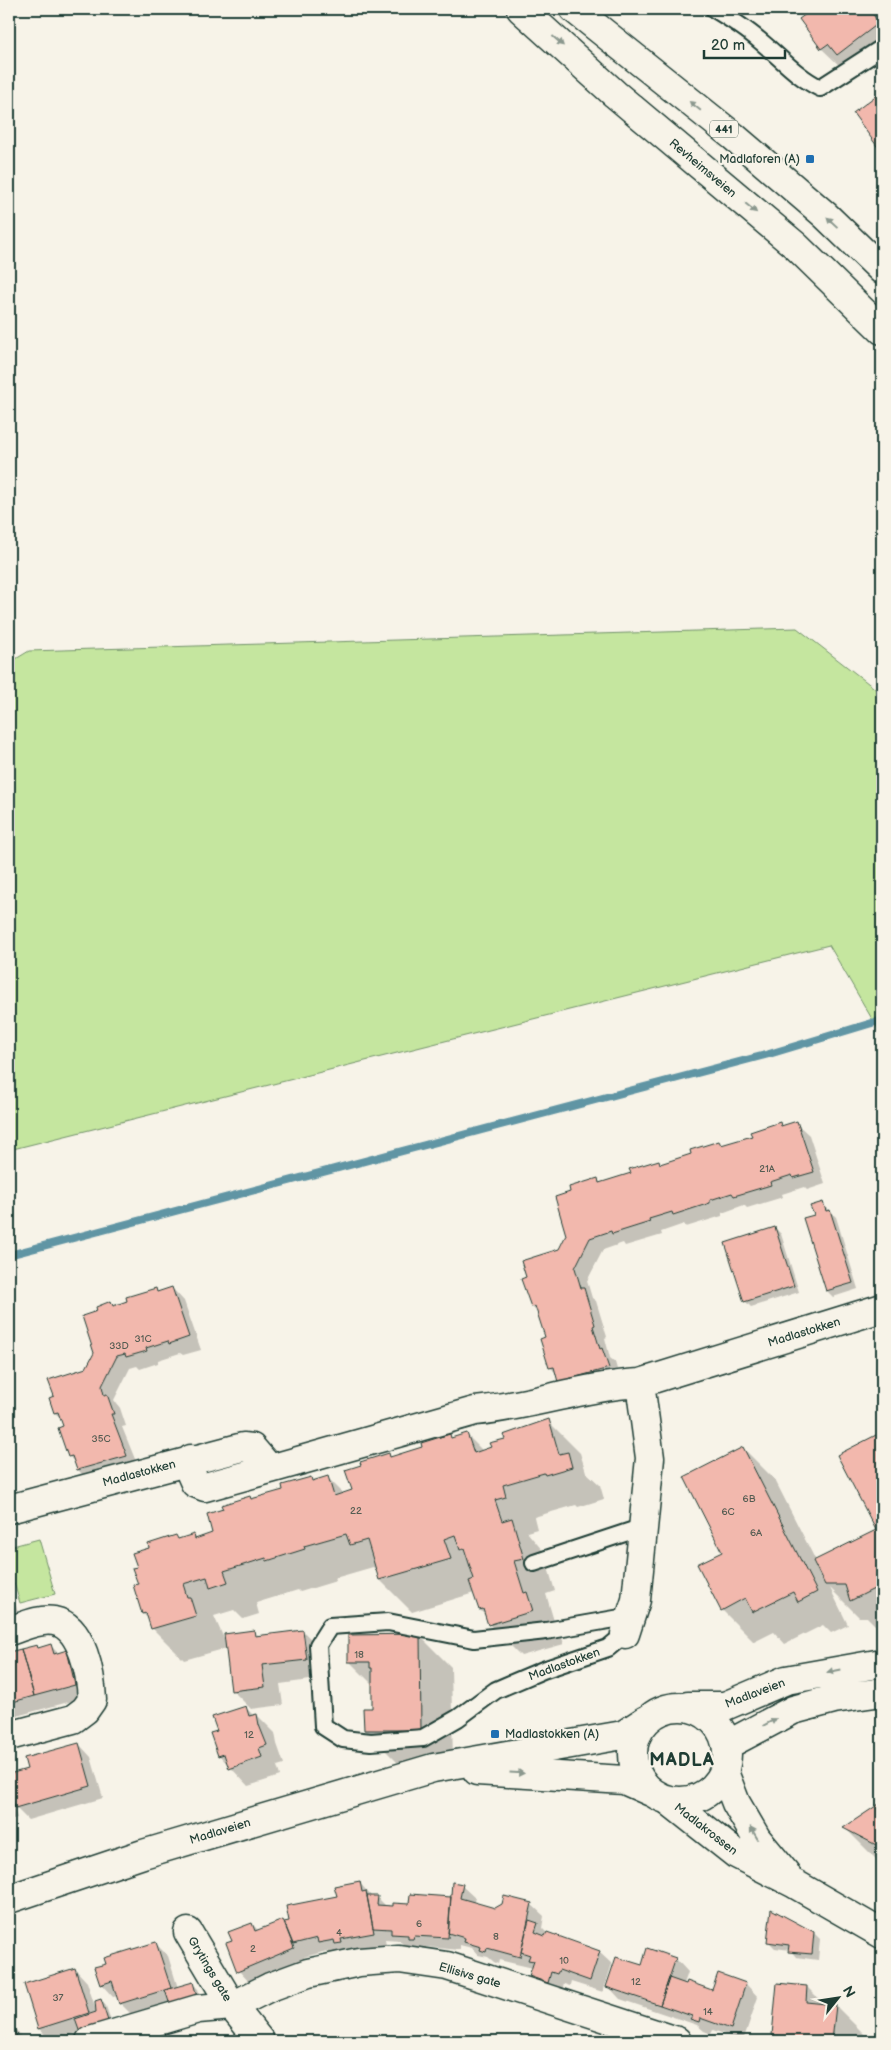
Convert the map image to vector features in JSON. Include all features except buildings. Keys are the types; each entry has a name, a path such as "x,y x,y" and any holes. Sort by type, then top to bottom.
{"street":[{"name":"Revheimsveien","path":"522,9 615,94 796,246 882,330"},
{"name":"441","path":"574,9 740,142 825,215 882,270"},
{"name":"Madlastokken","path":"9,1509 242,1446 252,1448 270,1469 476,1411 500,1409 612,1384 640,1383 882,1308"},
{"path":"628,1625 636,1600 650,1458 640,1383"},
{"path":"9,1631 54,1620 71,1631 79,1640 89,1676 92,1700 85,1710 73,1719 9,1736"},
{"name":"Madlaveien","path":"685,1706 726,1706 786,1680 882,1663"},
{"path":"727,1745 793,1710 834,1699 882,1692"},
{"path":"685,1706 701,1711 710,1717 727,1745 728,1756 724,1772 715,1786 702,1796 686,1801 660,1796 639,1780 635,1771 632,1754 634,1738 646,1720 668,1707 685,1706"},
{"name":"Madlaveien","path":"9,1899 143,1854 433,1768 623,1735 646,1720"},
{"name":"Madlaveien","path":"433,1768 624,1780 660,1796"},
{"name":"Madlakrossen","path":"724,1772 736,1802 757,1839 795,1884"},
{"name":"Madlakrossen","path":"660,1796 736,1854 795,1884 882,1934"},
{"name":"Grytings gate","path":"188,1932 232,2006 260,2041"},
{"name":"Ellisivs gate","path":"232,2006 270,1987 308,1974 359,1962 399,1960 446,1966 677,2041"},
{"name":"Grytings gate","path":"90,2041 198,2009 232,2006"}],"lane":[{"path":"714,9 758,39 803,78 820,88 882,48"},
{"path":"534,1563 644,1527"},
{"name":"Madlastokken","path":"388,1622 474,1639 628,1625 608,1648 543,1670 496,1690 458,1718 423,1738 371,1742 343,1739 323,1726 318,1644 330,1626 388,1622"}],"green space":[{"path":"797,628 882,694 882,1036 829,945 9,1150 9,663 29,651"},
{"path":"39,1539 55,1594 20,1603 9,1566 9,1547"}],"waterway":[{"path":"9,1255 769,1054 882,1020"}],"place":[{"name":"Madlaforen (A)","path":"810,159"},
{"name":"Madlastokken (A)","path":"495,1734"}],"district":[{"name":"MADLA","path":"682,1760"}]}
